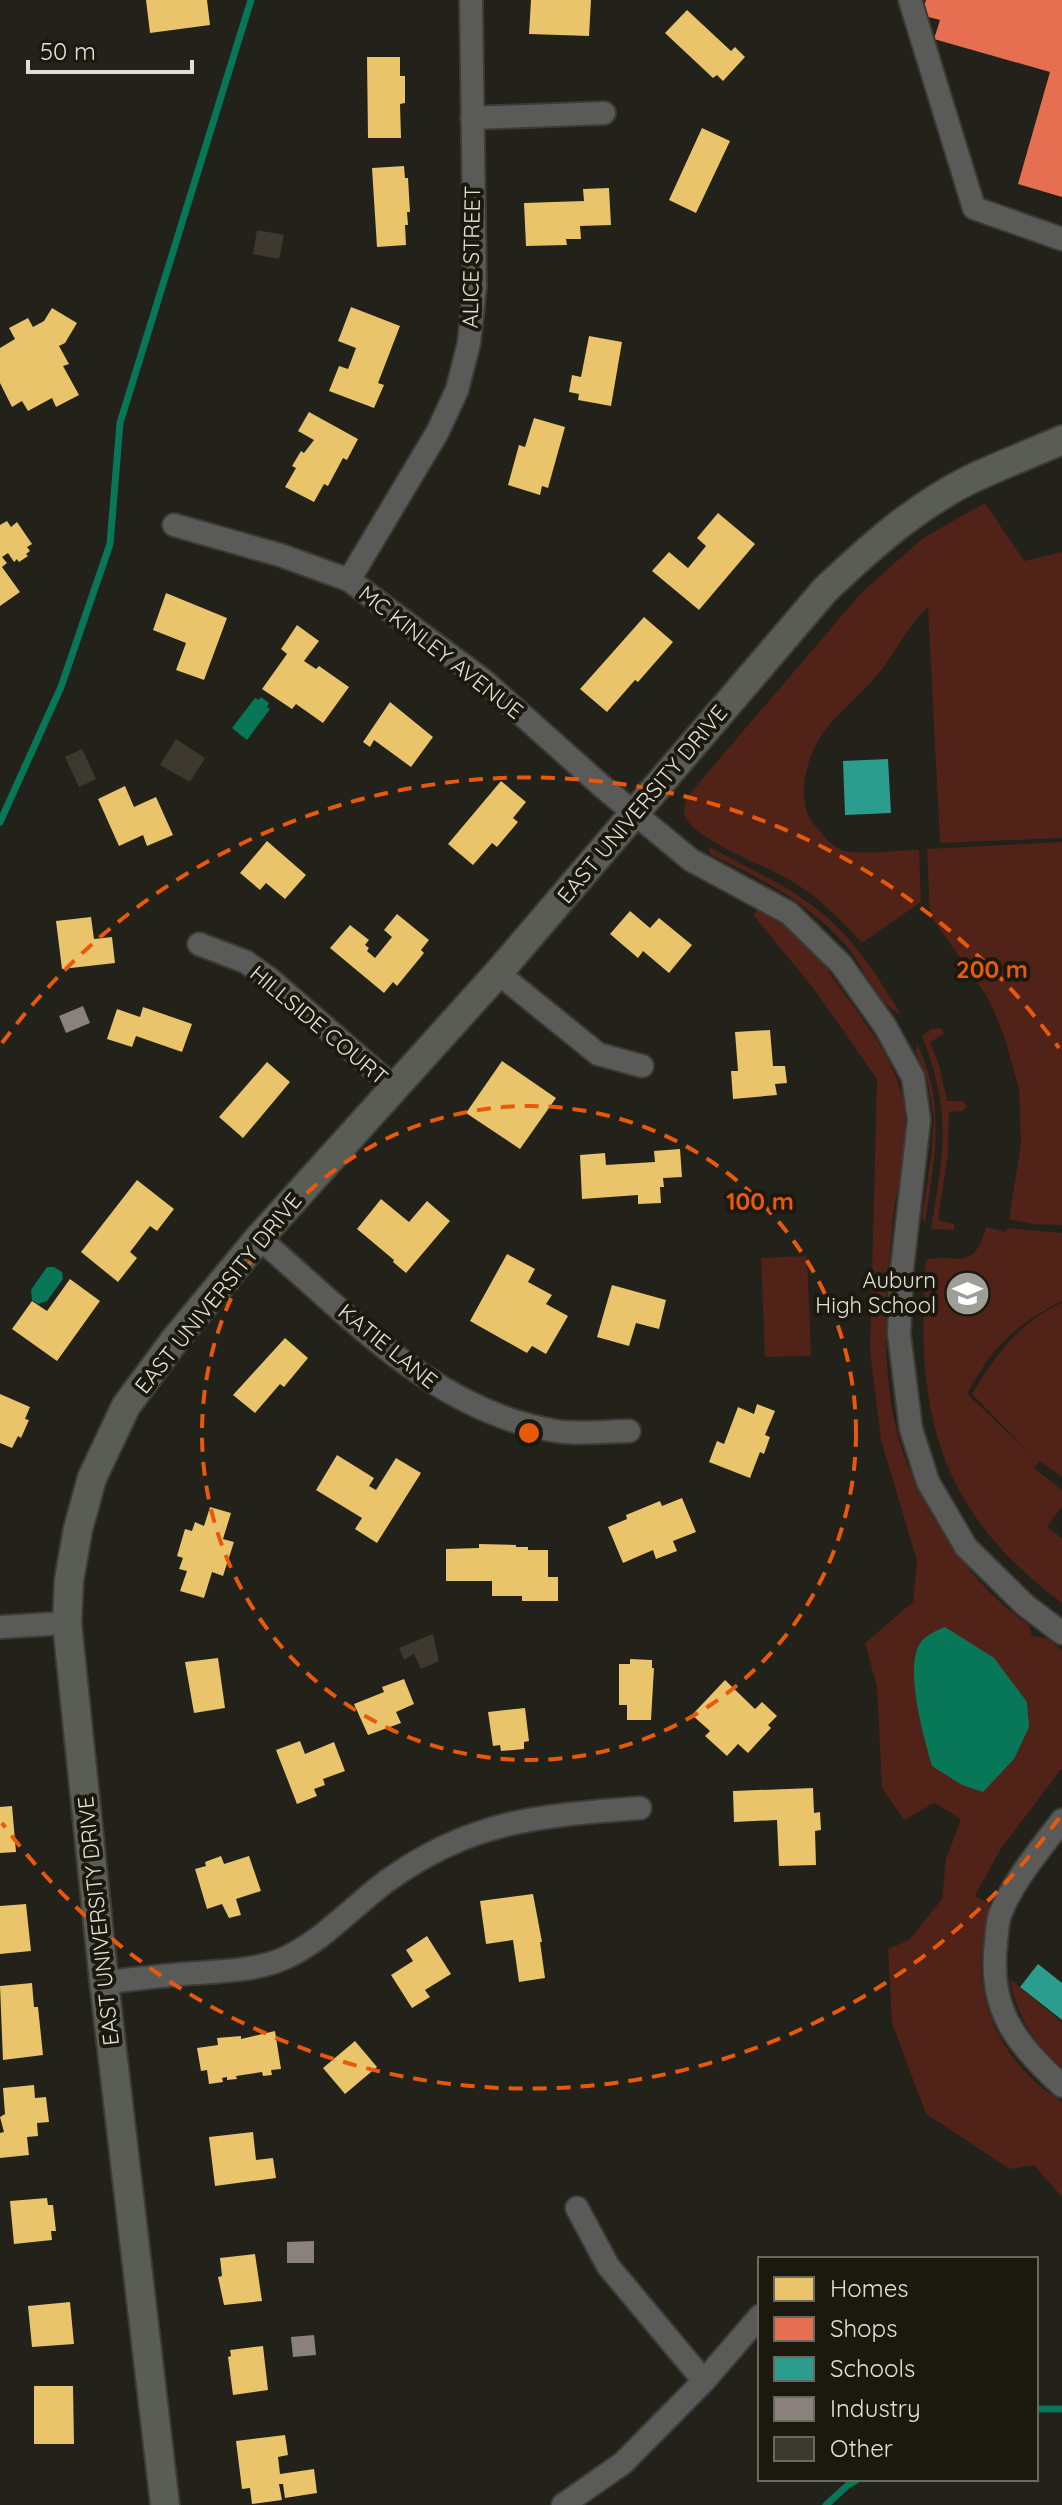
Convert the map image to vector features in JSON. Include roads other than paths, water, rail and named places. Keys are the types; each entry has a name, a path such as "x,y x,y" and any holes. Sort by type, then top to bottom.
{"main road":[{"name":"EAST UNIVERSITY DRIVE","path":"165,2505 104,1982 67,1623 69,1580 78,1529 92,1478 126,1406 174,1341 259,1238 498,973 825,590 903,521 970,480 1062,440"}],"street":[{"name":"ALICE STREET","path":"349,580 437,433 457,390 469,343 475,287 471,0"},
{"path":"910,0 974,208 1062,239"},
{"path":"472,118 604,113"},
{"name":"MC KINLEY AVENUE","path":"174,525 280,555 349,580 483,680 691,860 789,913 841,964 885,1026 913,1077 919,1120 902,1269 899,1334 911,1429 928,1482 966,1547 1025,1605 1062,1633"},
{"name":"HILLSIDE COURT","path":"199,944 246,962 271,980 395,1088"},
{"path":"498,973 598,1054 642,1066"},
{"name":"KATIE LANE","path":"259,1238 404,1362 444,1390 490,1413 557,1431 629,1431"},
{"path":"0,1627 67,1623"},
{"path":"104,1982 236,1970 282,1959 307,1946 385,1882 428,1853 477,1832 502,1824 556,1815 640,1808"},
{"path":"1062,1820 1014,1887 1000,1915 995,1955 997,1998 1011,2030 1033,2059 1062,2086"},
{"path":"577,2208 608,2266 704,2381"},
{"path":"563,2505 623,2463 704,2381 758,2318"}],"waterway":[{"path":"0,822 61,687 110,544 120,423 251,0"},
{"path":"1038,2409 1062,2409"},
{"path":"826,2505 855,2481"}],"place":[{"name":"Auburn High School","path":"967,1293"}]}
